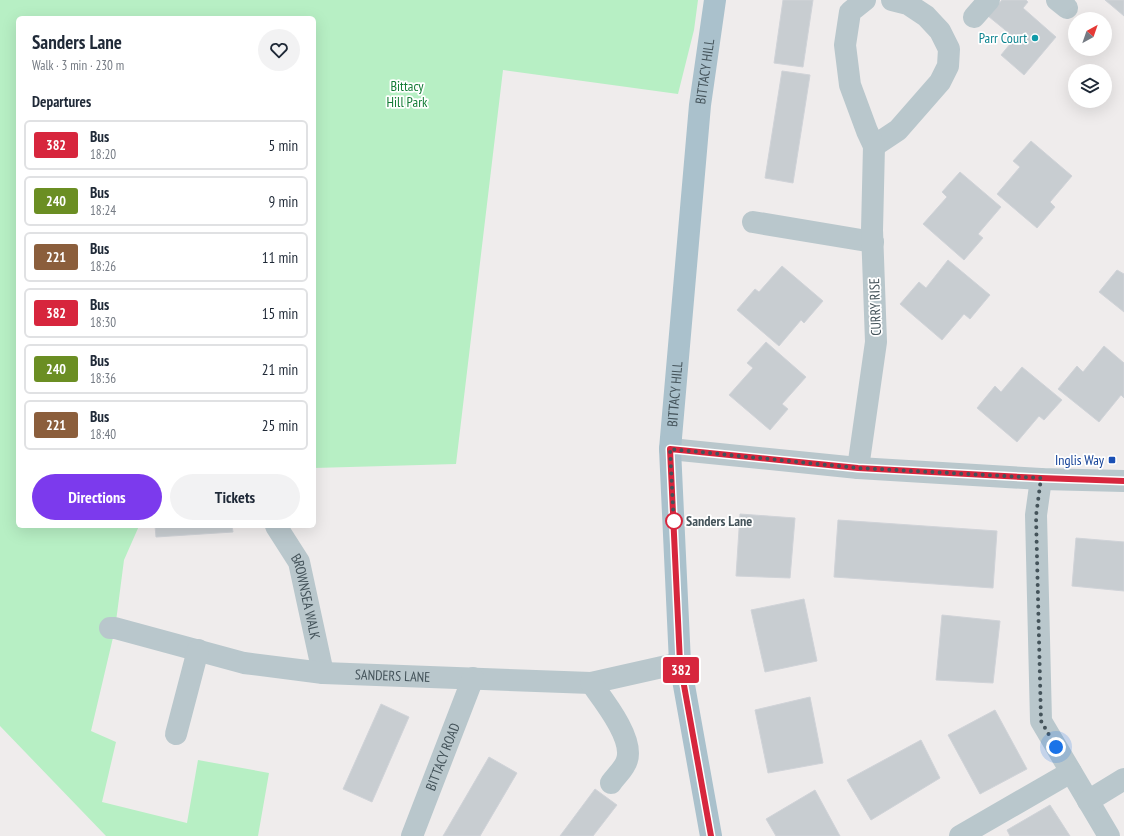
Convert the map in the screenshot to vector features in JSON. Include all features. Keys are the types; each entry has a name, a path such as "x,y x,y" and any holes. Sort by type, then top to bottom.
{"main road":[{"name":"BITTACY HILL","path":"711,836 680,663 670,449 700,105 715,0"}],"street":[{"name":"CURRY RISE","path":"858,468 876,342 873,242 874,146 850,85 845,45 850,12 865,0"},
{"path":"874,146 898,130 940,82 948,66 949,49 940,31 926,16 908,4 892,0"},
{"path":"974,17 989,0"},
{"path":"753,222 873,242"},
{"path":"670,449 858,468 1124,481"},
{"path":"1041,478 1036,516 1041,721 1109,836"},
{"name":"BROWNSEA WALK","path":"277,528 299,562 323,674"},
{"name":"SANDERS LANE","path":"110,628 115,628 244,663 323,674 591,683 680,663"},
{"path":"176,734 198,650"},
{"name":"BITTACY ROAD","path":"412,836 473,678"},
{"path":"591,683 619,726 628,748 627,762 612,783"},
{"path":"960,836 1071,772"},
{"path":"1088,801 1124,779"}],"green space":[{"name":"Bittacy Hill Park","path":"0,0 698,0 694,30 678,94 503,70 456,464 316,468 316,16 16,16 16,528 138,528 124,560 115,629 91,731 116,742 102,802 187,823 198,760 269,773 258,836 106,836 0,726"}],"building":[{"path":"783,0 813,0 803,67 774,63"},
{"name":"Parr Court","path":"1002,0 1026,0 1028,2 1023,8 1056,37 1024,75 1001,55 1015,38 988,16"},
{"path":"1105,0 1124,0 1124,16"},
{"path":"782,71 810,75 793,183 765,178"},
{"path":"1031,141 1072,176 1050,202 1055,207 1037,228 997,194 1020,167 1013,161"},
{"path":"960,172 1001,207 978,234 983,238 964,260 923,224 947,197 942,192"},
{"path":"948,260 990,295 970,319 964,314 942,340 900,304 919,282 926,288"},
{"path":"782,266 823,301 804,323 801,320 779,346 737,310 755,289 759,292"},
{"path":"1117,270 1124,274 1124,312 1099,292"},
{"path":"766,342 806,377 782,404 788,409 770,430 729,395 753,368 747,363"},
{"path":"1104,346 1124,363 1124,398 1121,395 1099,422 1058,389 1077,366 1083,372"},
{"path":"1022,367 1062,400 1044,420 1039,416 1017,442 977,408 995,386 1001,392"},
{"path":"740,514 795,518 790,578 736,576"},
{"path":"838,520 997,531 993,588 834,577"},
{"path":"155,528 232,528 233,532 156,537"},
{"path":"1076,538 1124,542 1124,591 1072,586"},
{"path":"804,599 817,661 765,672 751,610"},
{"path":"942,615 1000,621 993,683 936,680"},
{"path":"810,697 823,763 768,773 755,710"},
{"path":"381,704 409,717 372,802 343,789"},
{"path":"995,710 1027,769 980,794 948,735"},
{"path":"921,740 940,778 871,820 847,780"},
{"path":"489,757 517,773 480,836 443,836"},
{"path":"595,789 617,805 593,836 560,836"},
{"path":"815,790 840,836 776,836 766,819"},
{"path":"1050,805 1070,836 1010,836 1007,830"}],"bus line":[{"name":"382","path":"711,836 680,663 670,449 858,468 1124,481"}],"place":[{"name":"Parr Court","path":"1035,38"},
{"name":"Inglis Way","path":"1112,460"},
{"name":"Sanders Lane","path":"674,521"}],"route":[{"path":"674,521 674,526 670,449 858,468 1041,478 1036,516 1041,721 1056,747"}]}
